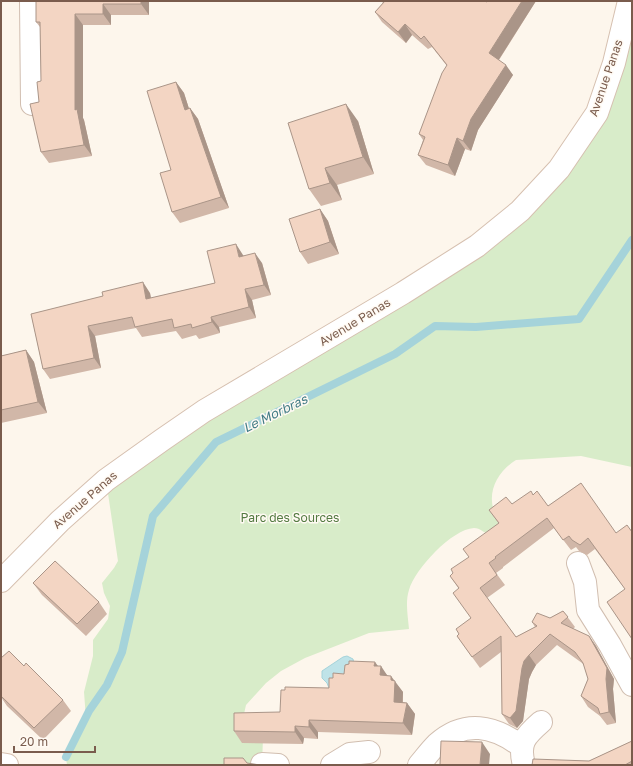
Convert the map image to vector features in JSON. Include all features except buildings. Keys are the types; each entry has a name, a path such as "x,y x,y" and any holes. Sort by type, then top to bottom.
{"street":[{"path":"31,1 32,104"},
{"name":"Avenue Panas","path":"1,581 60,521 106,480 162,440 204,411 396,297 477,246 520,211 559,169 597,113 614,63 630,1"},
{"path":"578,563 585,582 588,610 610,645 632,685"},
{"path":"522,756 524,738 541,722"},
{"path":"419,765 439,743 449,736 465,729 474,728 491,729 505,735 522,756"},
{"path":"332,765 350,754 369,752"},
{"path":"1,764 7,765"}],"green space":[{"name":"Parc des Sources","path":"632,1 632,467 581,456 516,460 510,464 500,474 492,493 494,511 506,534 490,536 476,528 465,530 455,535 426,561 409,590 407,604 409,629 369,633 305,658 281,671 266,683 246,705 244,714 263,738 262,765 67,765 66,757 86,719 84,692 93,656 93,640 108,619 110,606 104,593 102,583 118,561 106,480 477,246 597,113"}],"water":[{"path":"347,656 353,659 354,664 329,688 327,683 322,678 322,671 343,657"}],"waterway":[{"name":"Le Morbras","path":"66,757 89,711 107,685 122,652 153,516 216,442 395,354 435,326 476,327 579,319 632,240"}]}
